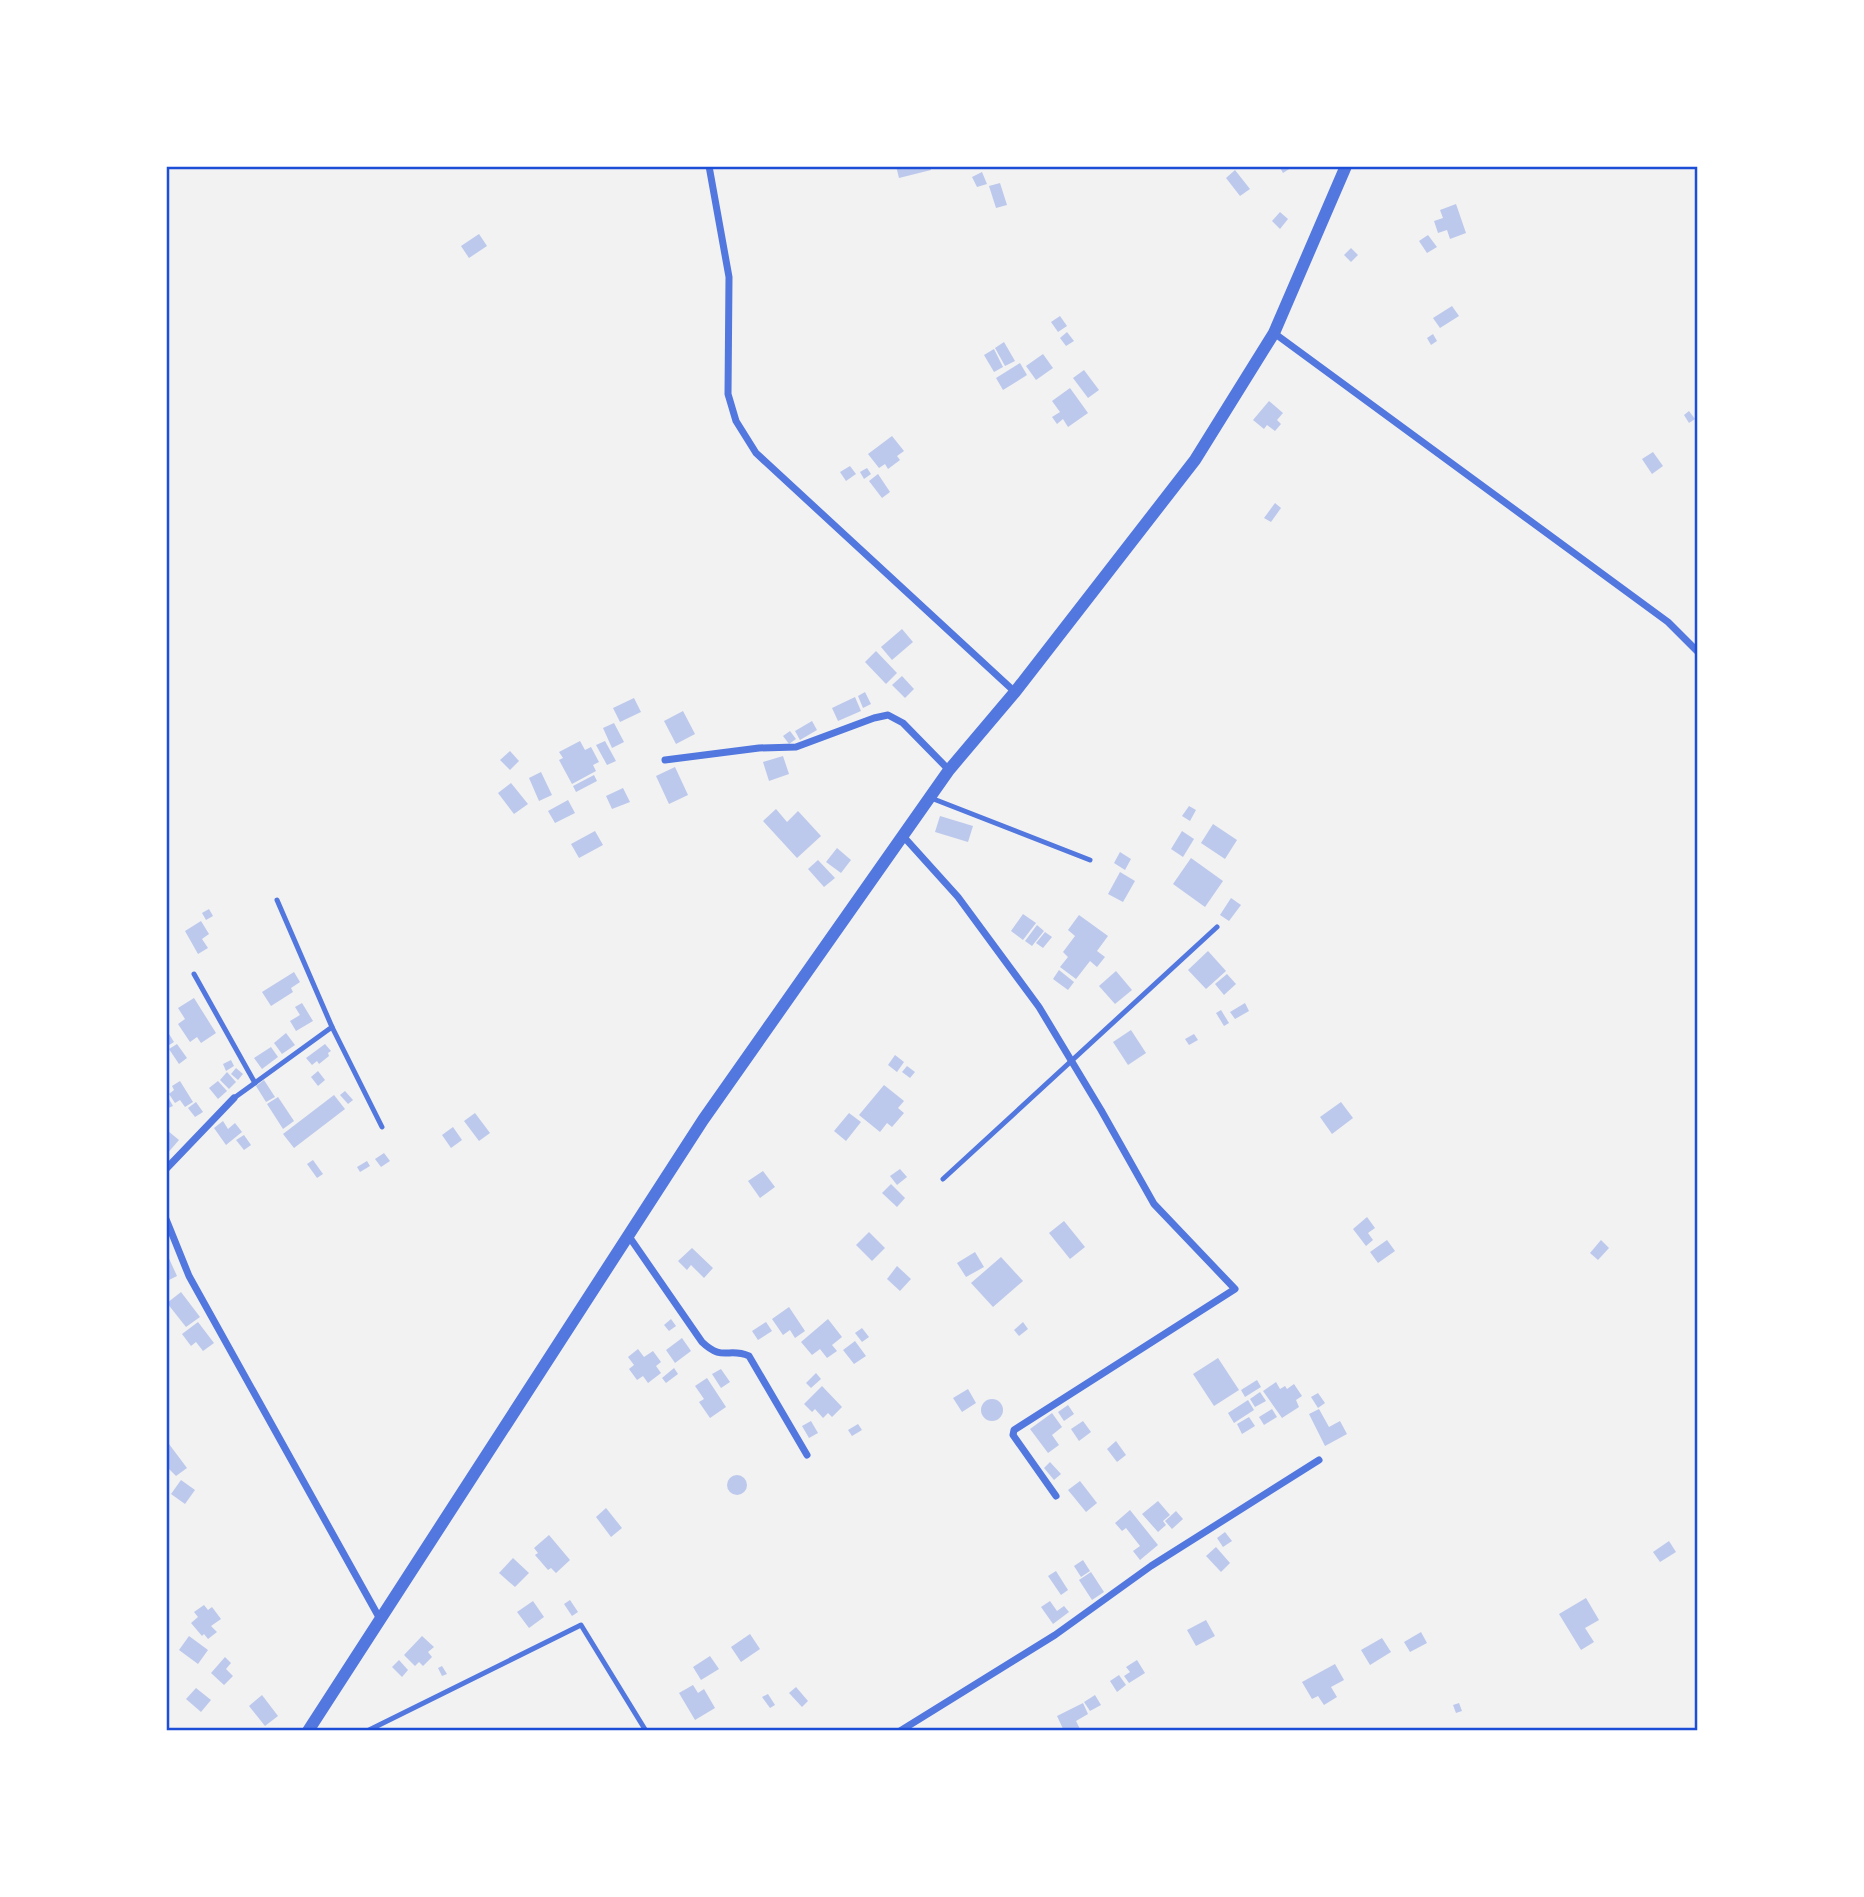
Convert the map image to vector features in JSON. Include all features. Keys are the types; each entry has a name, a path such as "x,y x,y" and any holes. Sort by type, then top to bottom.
{"street":[{"path":"709,166 729,277 729,394 736,421 756,453 1015,692"},
{"path":"308,1731 319,1725 380,1619 703,1120 949,769 1015,692 1195,460 1274,332 1346,166"},
{"path":"1274,332 1668,622 1698,652"},
{"path":"665,760 760,748 796,747 888,715 903,723 949,769"},
{"path":"903,836 958,897 1039,1007 1153,1204 1235,1289 1014,1430 1013,1435 1056,1496"},
{"path":"166,1169 234,1098"},
{"path":"166,1219 189,1276 380,1619"},
{"path":"628,1235 707,1347 720,1354 742,1353 749,1356 807,1455"},
{"path":"900,1731 1055,1635 1150,1566 1319,1460"}],"lane":[{"path":"931,798 1090,860"},
{"path":"277,900 332,1027 382,1127"},
{"path":"943,1179 1217,927"},
{"path":"194,974 255,1083"},
{"path":"234,1098 332,1027"},
{"path":"367,1731 581,1625 646,1731"}],"building":[{"path":"896,166 930,166 931,170 899,178"},
{"path":"1279,166 1294,166 1283,173"},
{"path":"1235,170 1250,189 1240,196 1226,178"},
{"path":"982,172 987,184 977,187 972,177"},
{"path":"1000,183 1007,205 996,208 989,186"},
{"path":"1456,204 1466,233 1450,239 1447,230 1438,233 1434,221 1443,218 1440,210"},
{"path":"1280,212 1288,219 1280,229 1272,221"},
{"path":"479,234 487,246 469,258 461,246"},
{"path":"1428,235 1437,247 1427,253 1419,241"},
{"path":"1351,248 1358,255 1351,262 1344,255"},
{"path":"1452,306 1459,316 1440,328 1433,318"},
{"path":"1060,316 1067,326 1058,332 1051,322"},
{"path":"1067,332 1074,341 1066,346 1060,338"},
{"path":"1433,334 1437,341 1431,345 1427,338"},
{"path":"1004,342 1015,361 1005,366 995,348"},
{"path":"994,349 1003,367 994,372 984,355"},
{"path":"1043,354 1053,368 1036,380 1026,366"},
{"path":"1020,363 1027,375 1003,390 996,378"},
{"path":"1084,370 1099,390 1088,398 1073,378"},
{"path":"1070,388 1088,413 1068,427 1063,419 1057,424 1052,417 1060,412 1052,401"},
{"path":"1269,401 1283,413 1277,420 1281,424 1275,431 1267,425 1264,429 1253,420"},
{"path":"1689,411 1695,419 1689,423 1684,415"},
{"path":"892,436 904,451 897,456 900,460 888,469 885,464 879,468 868,454"},
{"path":"1653,452 1663,466 1652,474 1642,459"},
{"path":"850,466 856,474 846,481 840,472"},
{"path":"867,468 871,474 864,479 860,472"},
{"path":"878,474 890,492 882,498 869,481"},
{"path":"1275,503 1281,508 1271,522 1264,518"},
{"path":"902,629 913,642 892,660 881,647"},
{"path":"876,651 897,673 886,684 865,662"},
{"path":"902,676 914,689 905,698 892,685"},
{"path":"865,692 871,704 863,708 858,696"},
{"path":"855,697 861,711 838,721 832,708"},
{"path":"634,698 641,712 620,722 613,708"},
{"path":"683,711 695,734 676,744 664,721"},
{"path":"812,721 817,730 800,740 795,731"},
{"path":"614,723 624,742 612,748 603,728"},
{"path":"790,731 796,739 789,744 783,736"},
{"path":"580,741 585,750 591,747 599,762 593,765 596,771 572,784 559,760 563,758 559,752"},
{"path":"605,741 616,761 607,765 596,745"},
{"path":"510,751 519,761 510,770 500,760"},
{"path":"783,756 789,774 769,781 763,762"},
{"path":"675,767 688,795 669,804 656,776"},
{"path":"541,772 552,795 539,801 529,778"},
{"path":"594,775 597,781 576,792 573,786"},
{"path":"511,783 528,804 514,814 498,793"},
{"path":"623,788 630,802 612,809 606,796"},
{"path":"568,800 575,813 555,823 548,811"},
{"path":"1189,806 1196,810 1190,821 1182,816"},
{"path":"776,809 787,822 798,811 821,836 797,858 763,821"},
{"path":"940,816 973,826 968,842 935,832"},
{"path":"1213,824 1237,840 1225,859 1201,843"},
{"path":"595,831 603,845 579,858 571,844"},
{"path":"1182,831 1194,839 1183,857 1171,849"},
{"path":"837,848 851,860 841,873 826,862"},
{"path":"1120,852 1131,859 1125,870 1114,863"},
{"path":"1191,858 1223,881 1205,907 1173,884"},
{"path":"818,860 835,878 824,887 808,869"},
{"path":"1120,872 1135,881 1123,902 1108,894"},
{"path":"1231,898 1241,905 1229,921 1220,915"},
{"path":"209,909 213,916 206,920 202,913"},
{"path":"1023,914 1036,923 1023,940 1011,931"},
{"path":"1079,915 1108,936 1097,951 1105,957 1097,967 1090,961 1076,979 1060,967 1068,957 1063,952 1075,936 1068,930"},
{"path":"201,921 209,934 202,939 208,948 198,954 185,931"},
{"path":"1037,925 1044,931 1032,946 1025,941"},
{"path":"1045,932 1052,937 1043,948 1036,943"},
{"path":"1208,951 1226,971 1206,989 1188,970"},
{"path":"1059,970 1074,982 1068,990 1053,979"},
{"path":"1116,971 1132,990 1115,1004 1099,986"},
{"path":"294,972 300,982 291,988 293,992 271,1006 262,992"},
{"path":"1227,974 1236,984 1224,995 1215,984"},
{"path":"194,998 216,1033 201,1043 197,1037 190,1042 178,1024 185,1019 178,1008"},
{"path":"302,1003 313,1021 296,1031 290,1021 300,1015 295,1007"},
{"path":"1245,1003 1249,1011 1235,1019 1230,1012"},
{"path":"1221,1010 1229,1023 1224,1026 1216,1013"},
{"path":"166,1029 174,1042 166,1047"},
{"path":"1131,1030 1146,1053 1128,1065 1113,1042"},
{"path":"286,1033 295,1045 282,1054 274,1043"},
{"path":"1194,1034 1198,1040 1189,1045 1185,1039"},
{"path":"177,1044 187,1058 179,1064 169,1049"},
{"path":"325,1044 331,1051 329,1056 319,1064 317,1061 312,1065 306,1058"},
{"path":"271,1047 278,1057 262,1069 254,1058"},
{"path":"895,1055 904,1062 897,1072 888,1065"},
{"path":"231,1060 234,1066 226,1071 223,1064"},
{"path":"907,1066 915,1072 910,1078 902,1072"},
{"path":"236,1068 243,1074 238,1080 231,1074"},
{"path":"318,1071 325,1080 318,1086 311,1077"},
{"path":"227,1072 236,1082 229,1089 220,1080"},
{"path":"264,1080 275,1097 266,1102 256,1086"},
{"path":"180,1081 193,1102 185,1107 180,1100 175,1103 169,1094 174,1090 172,1086"},
{"path":"218,1081 227,1091 218,1099 209,1088"},
{"path":"884,1085 904,1101 898,1108 904,1113 892,1127 887,1123 880,1132 859,1115"},
{"path":"345,1091 353,1100 348,1104 340,1095"},
{"path":"166,1094 173,1106 166,1109"},
{"path":"334,1095 345,1109 294,1148 283,1134"},
{"path":"278,1097 294,1121 283,1129 267,1104"},
{"path":"196,1102 203,1112 195,1117 188,1108"},
{"path":"1341,1102 1353,1118 1332,1134 1320,1117"},
{"path":"475,1113 490,1133 479,1141 464,1121"},
{"path":"849,1113 861,1122 846,1141 834,1131"},
{"path":"223,1121 228,1129 235,1123 242,1132 226,1145 214,1128"},
{"path":"453,1127 462,1140 451,1148 442,1135"},
{"path":"168,1131 179,1140 166,1155 166,1133"},
{"path":"244,1135 251,1145 244,1150 236,1140"},
{"path":"384,1153 390,1161 381,1167 375,1159"},
{"path":"313,1160 323,1174 317,1178 307,1164"},
{"path":"367,1161 370,1166 360,1172 357,1167"},
{"path":"900,1169 907,1177 897,1185 890,1176"},
{"path":"763,1171 775,1187 760,1198 748,1181"},
{"path":"891,1184 905,1198 897,1207 882,1193"},
{"path":"1367,1217 1375,1228 1368,1233 1373,1240 1366,1246 1353,1229"},
{"path":"1064,1221 1085,1247 1070,1259 1049,1233"},
{"path":"869,1232 885,1248 872,1261 856,1245"},
{"path":"1387,1240 1395,1251 1378,1263 1370,1252"},
{"path":"1601,1240 1609,1248 1598,1260 1590,1253"},
{"path":"692,1248 713,1268 704,1278 691,1265 687,1270 678,1261"},
{"path":"166,1252 177,1276 167,1281 166,1279"},
{"path":"975,1252 984,1267 966,1277 957,1263"},
{"path":"1001,1257 1023,1281 993,1307 971,1283"},
{"path":"897,1266 911,1279 900,1291 887,1279"},
{"path":"181,1292 200,1317 186,1327 167,1303"},
{"path":"789,1307 805,1331 795,1338 790,1330 783,1335 772,1319"},
{"path":"671,1319 676,1326 669,1331 664,1325"},
{"path":"828,1319 842,1337 832,1345 837,1351 827,1358 820,1349 812,1355 801,1342"},
{"path":"198,1322 214,1343 203,1351 196,1342 191,1346 182,1334"},
{"path":"766,1322 772,1331 758,1340 752,1331"},
{"path":"1023,1322 1028,1329 1019,1336 1014,1330"},
{"path":"862,1328 869,1337 862,1342 855,1333"},
{"path":"682,1338 691,1351 675,1363 666,1350"},
{"path":"855,1341 866,1356 854,1364 843,1350"},
{"path":"638,1349 644,1357 653,1351 661,1362 656,1366 661,1373 648,1383 643,1376 637,1380 629,1369 634,1365 628,1357"},
{"path":"1218,1358 1239,1390 1214,1406 1193,1374"},
{"path":"674,1368 678,1374 666,1383 662,1378"},
{"path":"721,1369 730,1382 721,1388 712,1374"},
{"path":"816,1373 821,1379 811,1388 806,1383"},
{"path":"707,1378 726,1407 710,1418 699,1402 704,1399 695,1386"},
{"path":"1257,1380 1261,1387 1245,1397 1241,1390"},
{"path":"1276,1382 1280,1389 1285,1386 1287,1389 1294,1384 1302,1396 1296,1400 1299,1407 1282,1418 1263,1391"},
{"path":"822,1386 842,1407 832,1417 828,1413 823,1418 815,1409 812,1412 804,1404"},
{"path":"968,1389 976,1403 962,1412 953,1398"},
{"path":"1260,1392 1266,1401 1255,1407 1250,1399"},
{"path":"1318,1393 1325,1403 1318,1408 1311,1397"},
{"path":"992,1399 1002,1406 1003,1410 996,1420 992,1421 982,1414 981,1410 988,1400"},
{"path":"1248,1400 1254,1410 1234,1423 1228,1413"},
{"path":"1068,1405 1074,1414 1064,1421 1058,1412"},
{"path":"1272,1409 1277,1417 1264,1425 1259,1417"},
{"path":"1319,1409 1329,1427 1340,1421 1347,1434 1325,1446 1309,1414"},
{"path":"1052,1413 1062,1427 1052,1435 1059,1445 1048,1453 1030,1429"},
{"path":"1249,1417 1255,1426 1242,1434 1237,1424"},
{"path":"811,1421 818,1433 809,1438 802,1426"},
{"path":"1083,1421 1091,1432 1079,1441 1071,1429"},
{"path":"858,1424 862,1430 852,1436 848,1430"},
{"path":"166,1440 187,1468 176,1476 166,1466"},
{"path":"1116,1441 1126,1455 1117,1462 1107,1449"},
{"path":"1050,1462 1061,1474 1054,1480 1044,1468"},
{"path":"737,1475 744,1478 747,1485 744,1492 737,1495 730,1492 727,1485 730,1478"},
{"path":"181,1480 195,1490 185,1504 171,1494"},
{"path":"1080,1481 1097,1503 1086,1512 1068,1490"},
{"path":"1158,1501 1170,1515 1163,1521 1166,1525 1158,1532 1142,1514"},
{"path":"606,1508 622,1528 611,1537 596,1517"},
{"path":"1130,1510 1158,1545 1140,1560 1133,1551 1140,1546 1126,1528 1122,1531 1115,1523"},
{"path":"1176,1511 1183,1519 1172,1529 1165,1521"},
{"path":"1225,1532 1232,1541 1223,1547 1217,1538"},
{"path":"549,1535 570,1560 556,1573 551,1568 548,1570 535,1555 538,1553 534,1548"},
{"path":"1669,1541 1676,1552 1660,1562 1653,1552"},
{"path":"1216,1547 1230,1563 1221,1572 1206,1556"},
{"path":"513,1558 529,1573 515,1587 499,1573"},
{"path":"1083,1560 1090,1571 1081,1577 1074,1566"},
{"path":"1056,1571 1068,1590 1061,1595 1048,1576"},
{"path":"1091,1572 1104,1592 1092,1600 1079,1580"},
{"path":"1586,1598 1599,1620 1585,1628 1594,1642 1581,1650 1559,1614"},
{"path":"570,1600 578,1612 572,1616 564,1604"},
{"path":"533,1601 544,1617 529,1628 517,1612"},
{"path":"1050,1601 1057,1611 1064,1606 1069,1612 1053,1624 1041,1607"},
{"path":"204,1605 208,1610 212,1607 221,1619 211,1626 217,1632 208,1639 191,1623 198,1617 194,1612"},
{"path":"1206,1620 1215,1636 1196,1646 1187,1630"},
{"path":"1421,1632 1427,1643 1410,1652 1404,1642"},
{"path":"750,1634 760,1649 741,1662 731,1647"},
{"path":"189,1636 208,1650 198,1664 179,1650"},
{"path":"422,1636 434,1647 428,1652 432,1657 423,1666 419,1662 415,1666 404,1655"},
{"path":"1382,1638 1391,1652 1370,1665 1361,1650"},
{"path":"710,1656 719,1669 701,1680 693,1667"},
{"path":"225,1657 231,1663 226,1669 233,1676 224,1685 211,1673"},
{"path":"399,1660 408,1670 402,1677 392,1667"},
{"path":"1137,1660 1145,1673 1129,1683 1124,1676 1130,1672 1126,1667"},
{"path":"1335,1664 1344,1680 1331,1687 1337,1697 1324,1705 1318,1696 1312,1699 1302,1682"},
{"path":"442,1666 447,1674 442,1676 438,1668"},
{"path":"1119,1675 1126,1685 1117,1692 1110,1681"},
{"path":"693,1685 698,1693 704,1689 715,1708 695,1720 679,1693"},
{"path":"796,1687 808,1701 802,1707 789,1693"},
{"path":"196,1688 211,1700 201,1712 186,1699"},
{"path":"768,1694 775,1705 770,1708 762,1697"},
{"path":"262,1695 278,1716 265,1726 249,1706"},
{"path":"1095,1695 1101,1705 1090,1711 1084,1702"},
{"path":"1083,1703 1088,1714 1076,1721 1081,1731 1064,1731 1057,1716"},
{"path":"1459,1703 1462,1711 1456,1713 1453,1705"}]}
